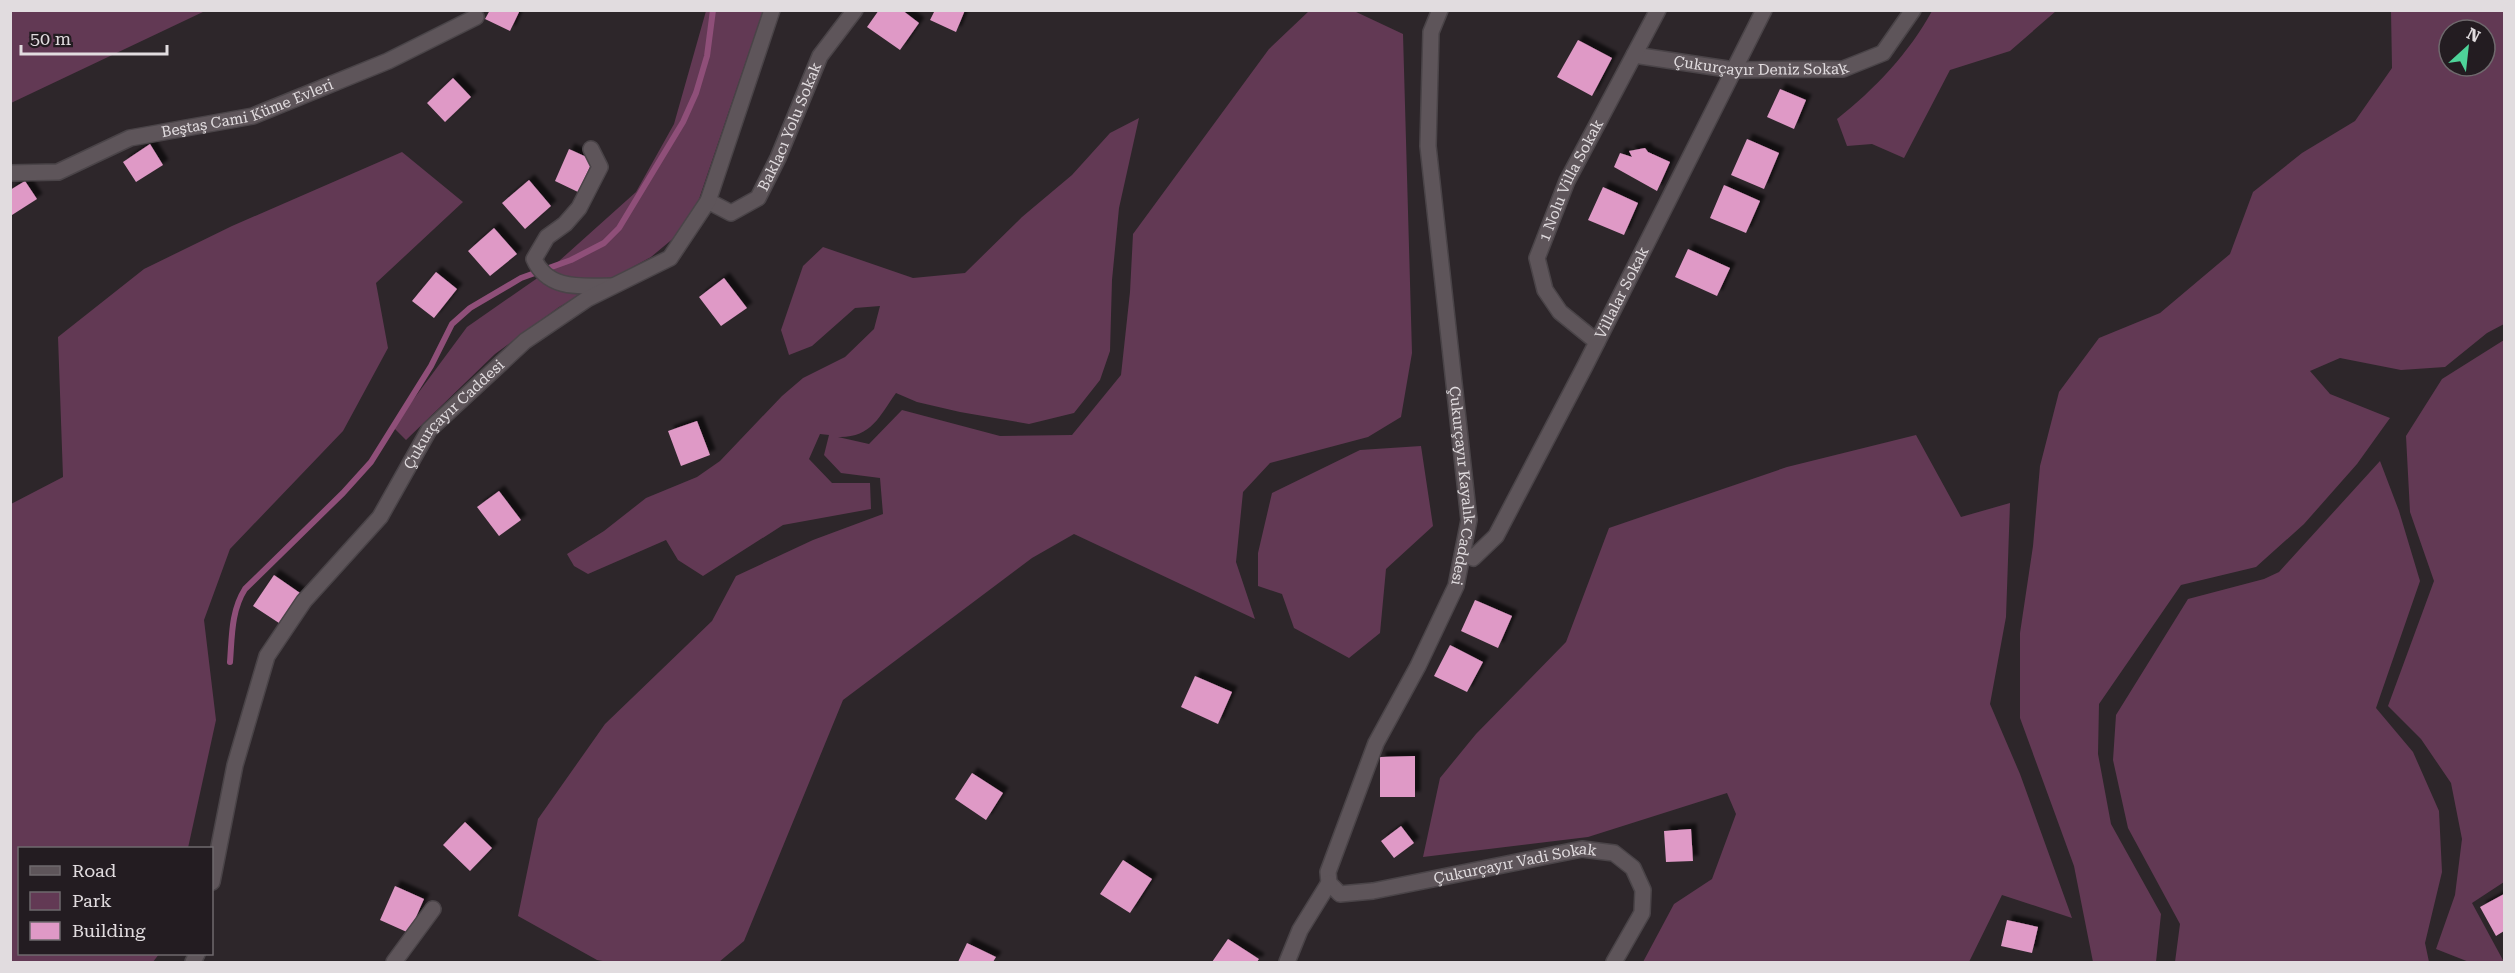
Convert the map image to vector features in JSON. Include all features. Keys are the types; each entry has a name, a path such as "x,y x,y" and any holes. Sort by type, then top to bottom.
{"street":[{"name":"Çukurçayır Caddesi","path":"213,877 235,765 267,656 304,601 380,517 429,430 525,341 587,299 670,258 708,201 772,10"},
{"name":"Baklacı Yolu Sokak","path":"708,201 731,213 758,198 778,158 820,56 855,10"},
{"name":"Çukurçayır Kayalık Caddesi","path":"1287,963 1300,930 1329,883 1328,872 1376,743 1418,666 1447,606 1456,586 1464,553 1469,520 1428,146 1431,32 1440,10"},
{"name":"1 Nolu Villa Sokak","path":"1597,342 1560,312 1545,290 1537,258 1568,181 1658,10"},
{"name":"Villalar Sokak","path":"1464,553 1473,558 1496,536 1597,342 1764,10"},
{"name":"Çukurçayır Deniz Sokak","path":"1635,55 1734,70 1843,69 1883,53 1913,10"},
{"name":"Beştaş Cami Küme Evleri","path":"10,173 58,172 130,138 253,116 388,61 476,17"},
{"path":"591,148 600,167 589,192 565,224 547,237 534,259 538,269 553,282 573,286 612,286"},
{"name":"Çukurçayır Vadi Sokak","path":"1329,883 1340,894 1373,891 1582,849 1614,853 1633,868 1644,890 1642,913 1614,963"},
{"path":"394,963 433,909"}],"green space":[{"path":"11,10 205,10 205,11 11,103"},
{"path":"706,11 763,11 698,202 675,237 651,257 559,307 495,354 406,440 393,427 467,327 549,270 636,192 674,124"},
{"path":"1309,11 1354,11 1403,34 1412,353 1401,417 1368,437 1270,463 1243,492 1236,562 1255,619 1074,534 1032,558 843,700 744,941 719,962 608,962 597,960 518,916 538,819 605,724 712,621 736,576 813,540 883,514 880,478 841,473 824,455 829,435 820,434 809,459 832,483 870,483 871,509 783,525 703,576 678,560 666,540 588,574 574,566 567,554 604,531 646,498 697,477 720,461 782,396 803,378 845,357 874,329 880,306 855,308 812,346 789,355 781,330 803,266 823,247 913,278 965,273 1022,217 1072,175 1110,133 1139,118 1119,208 1112,280 1110,351 1100,380 1074,413 1029,424 917,402 896,393 879,418 866,430 859,434 838,437 869,444 902,410 1000,436 1072,435 1121,375 1130,292 1133,234 1269,49"},
{"path":"1932,11 2056,11 2010,51 1950,70 1904,158 1872,144 1847,146 1837,119 1890,70 1913,41"},
{"path":"2391,11 2504,11 2504,324 2487,333 2445,367 2401,370 2340,358 2310,371 2330,394 2390,418 2357,464 2304,524 2256,567 2181,585 2099,704 2098,754 2111,824 2161,914 2156,962 2093,962 2074,866 2020,718 2020,633 2033,546 2040,466 2059,392 2099,338 2160,313 2230,254 2253,192 2302,153 2355,121 2392,68"},
{"path":"402,152 463,202 376,283 388,348 343,431 230,549 204,620 216,720 188,847 18,847 18,955 158,955 153,962 11,962 11,504 63,477 58,337 144,269 232,226"},
{"path":"2504,340 2504,882 2472,903 2504,962 2469,962 2436,949 2455,895 2462,839 2451,783 2421,739 2388,706 2434,581 2410,512 2406,436 2442,379"},
{"path":"1916,435 1961,517 2010,503 2006,617 1990,704 2020,774 2072,918 2002,895 1969,962 1643,962 1674,904 1712,879 1736,814 1727,793 1588,837 1423,857 1440,778 1476,734 1566,642 1609,528 1787,467"},
{"path":"1421,446 1433,526 1386,569 1380,633 1349,658 1294,628 1282,594 1258,586 1258,553 1272,493 1360,450"},
{"path":"2380,461 2399,511 2420,581 2376,708 2413,752 2439,811 2442,872 2425,943 2429,962 2175,962 2180,924 2128,828 2113,760 2116,715 2188,599 2264,579 2279,572"}],"building":[{"path":"490,10 520,10 510,31 485,19"},
{"path":"879,10 902,10 919,23 900,50 867,27"},
{"path":"935,10 965,10 956,32 930,20"},
{"path":"1578,40 1612,58 1592,96 1557,77"},
{"path":"453,78 471,97 445,122 427,103"},
{"path":"1780,89 1806,100 1794,129 1767,117"},
{"path":"1747,139 1779,153 1764,189 1731,175"},
{"path":"150,144 163,165 136,182 123,162"},
{"path":"1645,148 1648,152 1670,162 1657,191 1614,167 1620,153 1632,157 1629,151"},
{"path":"569,149 593,160 578,192 555,181"},
{"path":"529,180 551,206 525,229 502,203"},
{"path":"25,181 37,199 12,215 10,190"},
{"path":"1724,185 1760,201 1746,233 1710,218"},
{"path":"1603,187 1638,203 1624,235 1588,220"},
{"path":"494,228 517,254 490,276 468,251"},
{"path":"1688,249 1730,268 1717,296 1675,277"},
{"path":"436,272 457,289 434,318 412,301"},
{"path":"724,278 747,308 721,326 699,297"},
{"path":"697,421 710,455 681,466 668,431"},
{"path":"499,491 521,520 499,536 477,507"},
{"path":"274,575 300,593 279,623 253,606"},
{"path":"1475,600 1512,616 1498,648 1461,631"},
{"path":"1450,645 1483,662 1467,692 1434,676"},
{"path":"1195,676 1232,692 1218,724 1181,707"},
{"path":"1415,756 1415,797 1380,797 1380,757"},
{"path":"972,773 1003,793 986,820 955,799"},
{"path":"465,822 492,848 470,871 443,845"},
{"path":"1401,826 1414,843 1394,858 1381,841"},
{"path":"1691,829 1693,861 1666,862 1664,831"},
{"path":"1123,860 1152,879 1130,913 1100,894"},
{"path":"395,886 424,899 409,933 380,920"},
{"path":"2504,894 2504,931 2496,936 2480,907"},
{"path":"2007,920 2038,927 2032,953 2001,946"},
{"path":"1228,939 1259,959 1257,962 1212,962"},
{"path":"967,943 996,957 993,962 958,962"}],"waterway":[{"path":"230,662 235,615 245,589 343,493 371,462 431,366 452,324 470,308 521,278 571,260 604,243 619,228 683,122 696,93 707,56 713,10"}]}
